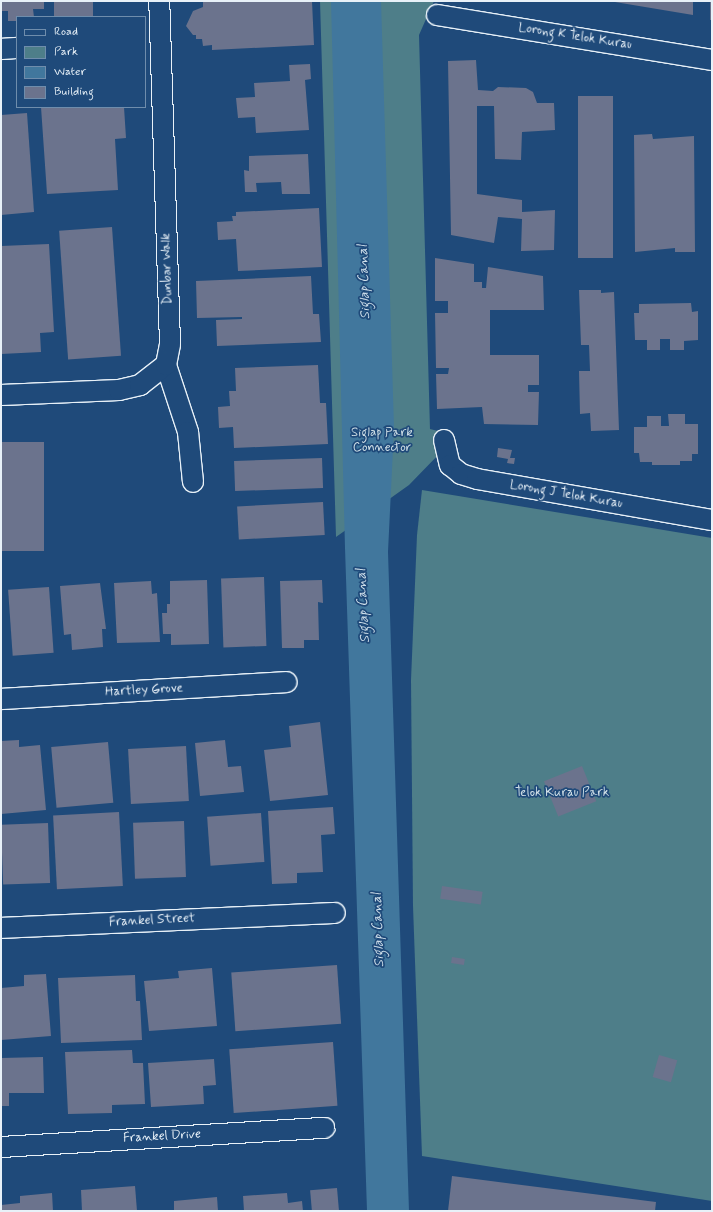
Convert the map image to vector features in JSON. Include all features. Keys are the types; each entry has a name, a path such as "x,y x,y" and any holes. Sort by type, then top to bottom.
{"street":[{"name":"Dunbar Walk","path":"159,1 153,44 170,344 166,365"},
{"name":"Lorong K Telok Kurau","path":"437,15 712,60"},
{"path":"1,49 16,48"},
{"path":"1,395 119,390 140,384 166,365 188,432 192,482"},
{"name":"Lorong J Telok Kurau","path":"444,440 450,465 461,474 477,480 712,520"},
{"name":"Hartley Grove","path":"1,699 286,682"},
{"name":"Frankel Street","path":"1,928 335,913"},
{"name":"Frankel Drive","path":"1,1147 324,1128"}],"green space":[{"name":"Siglap Park Connector","path":"320,1 434,1 419,35 430,429 442,432 442,451 409,485 336,537"},
{"name":"Telok Kurau Park","path":"422,490 712,538 712,1201 422,1156 413,906 411,680 417,535"}],"water":[{"name":"Siglap Canal","path":"331,1 381,1 394,428 388,552 409,1211 367,1211 345,548"}],"building":[{"path":"1,1 44,1 44,9 33,9 34,16 16,16 16,21 8,21 8,11 1,11"},
{"path":"54,1 93,1 93,16 54,16"},
{"path":"203,1 312,1 314,45 212,50 212,45 203,46 202,39 196,39 196,35 193,35 186,26 193,11 203,7"},
{"path":"693,1 693,15 615,2"},
{"path":"710,1 712,1 712,20 710,20"},
{"path":"476,60 478,90 493,91 498,87 526,88 533,92 537,103 554,103 555,130 522,132 521,160 495,159 494,106 477,106 477,194 522,200 522,212 555,210 554,250 521,251 522,219 498,217 494,243 451,235 448,61"},
{"path":"310,64 311,79 305,80 309,130 256,133 255,117 238,118 236,98 255,97 254,83 290,81 289,65"},
{"path":"578,96 613,96 613,258 578,258"},
{"path":"41,108 124,108 126,138 115,139 118,190 47,194"},
{"path":"27,113 34,212 1,215 1,115"},
{"path":"652,134 653,139 694,136 695,252 675,252 675,248 635,252 634,135"},
{"path":"308,154 310,194 282,194 281,182 256,183 257,192 245,192 244,170 249,171 249,156"},
{"path":"319,208 322,267 238,271 236,239 218,240 217,222 233,221 232,216 236,216 236,212"},
{"path":"112,227 121,356 68,359 59,231"},
{"path":"49,244 54,332 40,333 41,352 1,354 1,246"},
{"path":"435,258 474,264 474,282 482,282 482,288 486,288 488,267 543,276 544,310 490,310 490,355 539,355 539,385 528,385 528,392 539,392 538,425 484,424 482,407 437,409 436,374 448,374 449,368 436,368 435,313 448,313 448,301 435,301"},
{"path":"311,276 313,314 319,314 321,342 217,346 216,320 242,319 242,317 197,318 196,281"},
{"path":"579,290 601,290 601,293 614,292 619,430 591,431 590,413 580,414 579,371 590,371 589,345 581,345"},
{"path":"691,303 692,312 698,311 698,340 684,341 684,350 670,350 670,339 660,339 660,350 647,350 647,340 635,340 634,313 639,313 639,304"},
{"path":"318,365 320,403 326,403 328,444 234,448 233,427 219,428 218,407 230,406 229,391 236,391 235,368"},
{"path":"668,414 685,414 685,424 698,424 698,454 692,454 692,461 680,461 680,465 652,465 652,462 640,462 639,453 634,453 634,427 647,427 647,416 661,416 661,426 669,426"},
{"path":"1,442 44,442 44,551 1,551"},
{"path":"498,448 512,450 510,458 515,458 514,464 507,463 508,459 497,457"},
{"path":"322,458 323,488 235,491 234,461"},
{"path":"323,502 325,535 239,539 237,507"},
{"path":"264,577 266,646 223,647 221,579"},
{"path":"207,580 209,644 171,645 171,634 163,634 162,613 167,613 167,604 170,604 170,581"},
{"path":"322,580 323,603 318,602 319,640 304,640 304,648 282,648 280,581"},
{"path":"151,581 152,594 157,593 160,642 117,643 114,583"},
{"path":"100,583 106,629 102,629 103,647 72,650 71,634 64,635 60,586"},
{"path":"49,587 54,653 13,656 8,590"},
{"path":"320,722 328,795 270,801 264,750 291,747 289,726"},
{"path":"19,740 19,747 40,745 46,810 1,814 1,741"},
{"path":"225,740 228,767 241,766 244,792 200,796 195,743"},
{"path":"108,742 113,803 57,808 51,747"},
{"path":"186,746 189,801 131,804 128,749"},
{"path":"582,766 596,801 558,817 544,781"},
{"path":"333,807 335,834 321,835 323,872 297,873 297,883 272,884 268,811"},
{"path":"119,812 123,886 57,889 53,815"},
{"path":"261,813 264,862 211,866 207,817"},
{"path":"184,821 186,877 135,879 133,823"},
{"path":"48,823 50,883 3,885 1,825"},
{"path":"442,886 483,892 481,905 440,899"},
{"path":"452,957 465,959 464,965 451,963"},
{"path":"337,965 341,1024 235,1031 231,972"},
{"path":"212,968 217,1026 149,1031 144,981 179,978 178,971"},
{"path":"46,974 51,1036 1,1040 1,988 24,986 24,975"},
{"path":"135,975 136,1001 140,1001 142,1040 61,1043 58,978"},
{"path":"333,1042 337,1106 234,1113 229,1049"},
{"path":"132,1050 133,1063 143,1063 145,1104 112,1105 112,1113 68,1114 65,1052"},
{"path":"659,1055 677,1060 671,1082 653,1077"},
{"path":"43,1057 44,1093 9,1093 9,1106 1,1106 1,1058"},
{"path":"214,1059 216,1085 203,1086 204,1104 151,1107 148,1063"},
{"path":"452,1176 656,1202 655,1211 448,1211"},
{"path":"135,1186 137,1211 82,1211 81,1190"},
{"path":"337,1188 339,1211 312,1211 310,1190"},
{"path":"52,1193 53,1211 1,1211 1,1205 20,1203 20,1196"},
{"path":"287,1193 288,1203 302,1201 303,1211 244,1211 243,1196"},
{"path":"217,1197 218,1211 174,1211 174,1201"}]}
